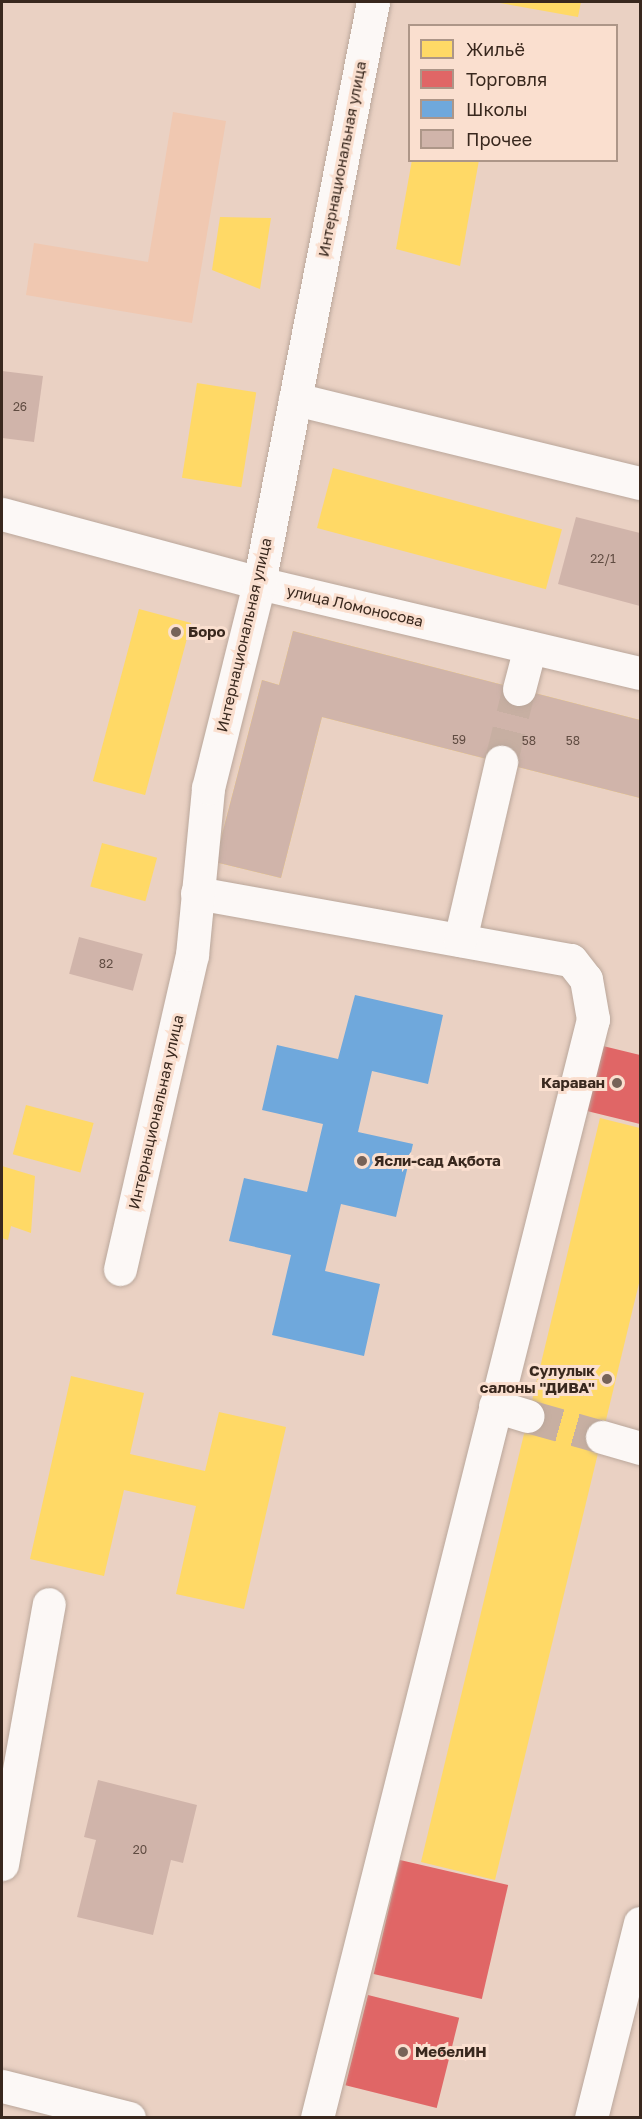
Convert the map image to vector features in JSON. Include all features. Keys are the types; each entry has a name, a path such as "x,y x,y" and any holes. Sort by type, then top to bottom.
{"street":[{"name":"Интернациональная улица","path":"120,1269 192,955 196,893 208,788 259,583 373,2"},
{"path":"295,399 640,483"},
{"name":"улица Ломоносова","path":"2,514 259,583 640,673"},
{"path":"519,689 530,647"},
{"path":"460,940 501,762"},
{"path":"196,893 571,960 586,979 593,1019 316,2118"},
{"path":"495,1406 528,1416"},
{"path":"602,1437 640,1448"},
{"path":"2,1864 49,1604"},
{"path":"591,2118 640,1923"},
{"path":"2,2086 129,2118"}],"shaded area":[{"path":"173,112 226,121 192,323 26,295 34,243 148,262"}],"building: Жильё":[{"path":"494,2 581,2 578,17"},
{"path":"412,162 479,162 460,266 396,249"},
{"path":"220,217 271,218 260,289 212,270"},
{"path":"197,383 256,392 241,487 182,478"},
{"path":"333,468 562,529 546,589 317,528"},
{"path":"139,609 191,623 145,795 93,781"},
{"path":"293,631 640,720 640,798 322,717 281,878 215,862 262,680 279,685"},
{"path":"102,843 157,858 145,901 90,886"},
{"path":"26,1105 94,1123 80,1172 13,1154"},
{"path":"600,1118 640,1128 640,1279 495,1880 421,1862"},
{"path":"2,1166 35,1176 31,1233 11,1226 8,1240 2,1238"},
{"path":"71,1376 144,1393 130,1454 205,1471 219,1412 286,1427 244,1609 176,1594 196,1506 124,1490 104,1576 30,1559"}],"building: Торговля":[{"name":"Караван","path":"603,1046 640,1055 640,1124 587,1111"},
{"path":"400,1860 508,1885 482,1999 374,1974"},
{"name":"МебелИН","path":"368,1995 459,2018 437,2108 346,2085"}],"building: Школы":[{"name":"Ясли-сад Ақбота","path":"355,995 443,1015 428,1084 372,1071 358,1132 413,1144 396,1217 341,1204 325,1271 380,1284 364,1356 272,1335 291,1255 229,1241 244,1178 307,1192 323,1124 262,1110 277,1045 338,1059"}],"building: Прочее":[{"path":"2,371 43,376 34,442 2,438"},
{"path":"576,517 640,533 640,606 558,584"},
{"path":"293,631 640,720 640,798 322,717 281,878 215,862 262,680 279,685"},
{"path":"79,937 143,954 133,991 69,974"},
{"path":"98,1780 197,1805 183,1863 171,1860 153,1935 77,1917 96,1840 84,1837"}],"tunnel":[{"path":"501,762 519,689"},
{"path":"528,1416 602,1437"}],"place":[{"name":"Боро","path":"176,632"},
{"name":"Караван","path":"617,1083"},
{"name":"Ясли-сад Ақбота","path":"362,1161"},
{"name":"Сулулык салоны \"ДИВА\"","path":"607,1379"},
{"name":"МебелИН","path":"403,2052"}]}
